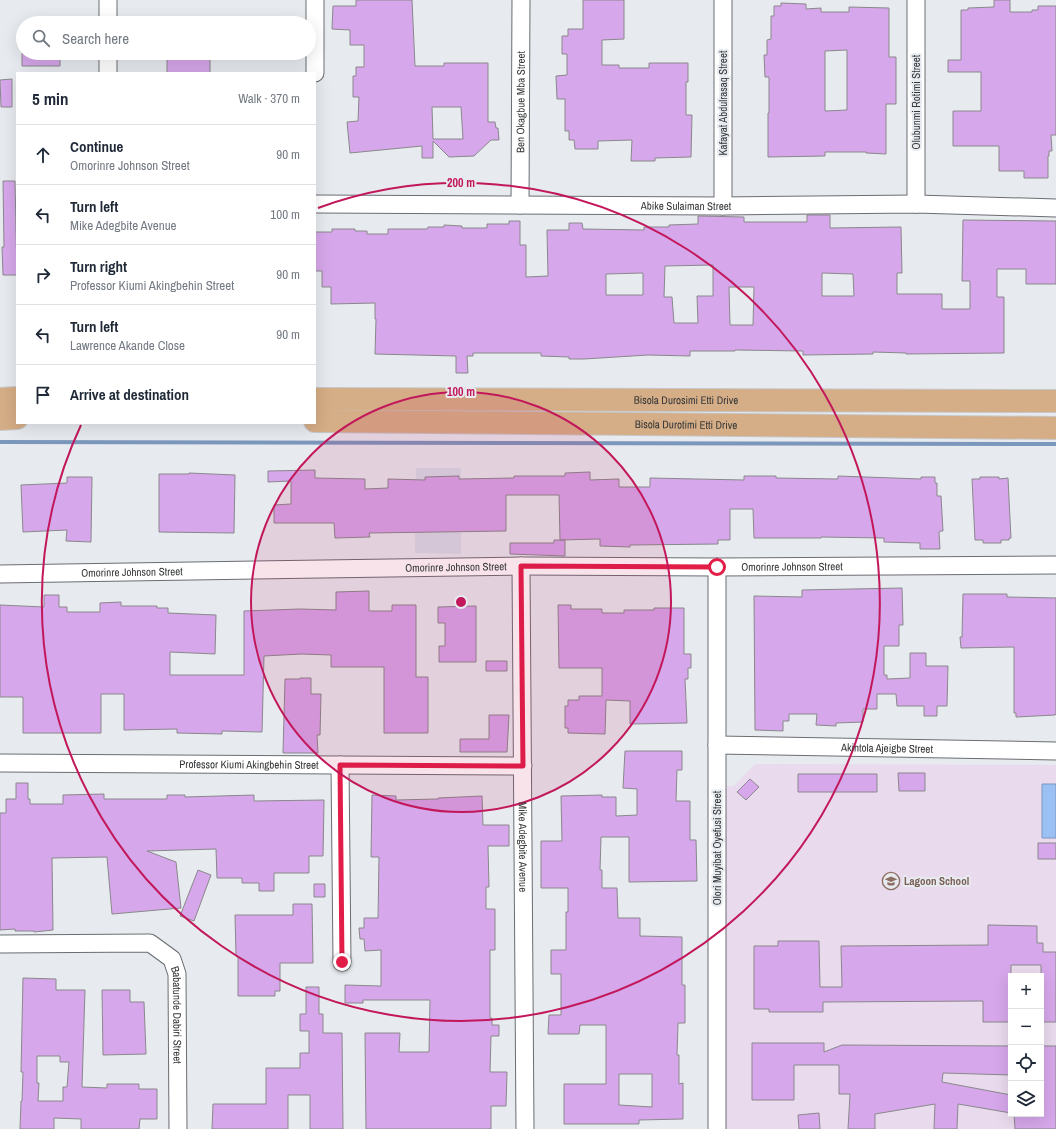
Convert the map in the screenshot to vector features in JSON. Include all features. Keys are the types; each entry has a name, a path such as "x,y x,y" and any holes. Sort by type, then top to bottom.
{"main road":[{"path":"0,398 16,398"},
{"name":"Bisola Durosimi Etti Drive","path":"316,399 1056,400"},
{"path":"0,418 16,418"},
{"name":"Bisola Durotimi Etti Drive","path":"316,421 1056,428"}],"street":[{"path":"108,0 108,16"},
{"path":"315,0 315,16"},
{"name":"Ben Okagbue Mba Street","path":"520,205 521,0"},
{"name":"Kafayat Abdulrasaq Street","path":"723,0 723,206"},
{"name":"Olubunmi Rotimi Street","path":"916,0 916,204"},
{"path":"108,60 108,72"},
{"path":"315,60 315,72"},
{"name":"Abike Sulaiman Street","path":"316,204 723,206 916,204 1056,208"},
{"name":"Omorinre Johnson Street","path":"0,574 521,566 717,567 1056,565"},
{"name":"Mike Adegbite Avenue","path":"521,566 525,1129"},
{"name":"Olori Muyibat Oyefusi Street","path":"717,567 717,1129"},
{"name":"Akintola Ajeigbe Street","path":"717,745 1056,751"},
{"name":"Professor Kiumi Akingbehin Street","path":"0,763 523,766"},
{"path":"340,765 342,962"},
{"name":"Babatunde Dabiri Street","path":"0,944 150,943 172,959 177,974 178,1129"}],"shaded area":[{"path":"416,468 461,468 461,554 415,553"},
{"name":"Lagoon School","path":"755,764 1056,765 1056,1129 724,1129 726,786 734,786"}],"water":[{"path":"1042,784 1056,784 1056,838 1042,838"}],"building":[{"path":"356,0 412,0 415,66 444,66 444,63 488,63 488,122 495,122 496,128 498,128 499,140 491,140 474,156 449,157 433,141 433,158 422,158 422,146 350,153 347,122 358,121 359,97 353,97 353,76 356,76 356,67 364,67 364,45 350,45 350,30 332,29 333,6 356,6","holes":["432,107 461,107 463,139 433,139"]},
{"path":"583,0 624,0 624,39 602,40 602,65 619,65 619,68 649,68 649,63 688,63 688,82 686,82 686,115 692,115 691,157 655,158 655,161 631,161 632,140 598,141 598,149 575,149 574,140 569,140 569,131 565,131 565,99 557,99 556,76 567,75 567,54 562,54 562,36 568,36 568,29 583,29"},
{"path":"994,0 1010,0 1010,12 1032,12 1032,10 1038,10 1038,6 1056,6 1056,135 1051,135 1052,151 1049,151 1048,156 1048,178 1024,178 1024,171 999,171 999,146 953,146 953,111 981,111 981,72 948,72 948,60 961,60 961,10 968,10 968,8 994,7"},
{"path":"781,3 806,4 806,9 821,8 821,12 849,12 849,7 889,8 889,57 896,57 896,104 886,104 886,154 866,152 825,152 825,156 768,157 769,77 765,77 764,55 767,55 767,40 771,39 771,16 774,16 774,6 781,6","holes":["847,50 847,110 825,111 825,51"]},
{"path":"22,60 60,60 60,66 22,66"},
{"path":"167,60 210,60 210,72 167,72"},
{"path":"12,79 12,107 1,107 0,80"},
{"path":"3,181 15,181 16,275 3,275 2,247 4,247"},
{"path":"807,215 830,215 830,228 901,227 902,273 897,273 897,294 942,294 942,309 970,309 970,281 962,281 963,220 1056,221 1056,284 1026,284 1026,269 997,269 997,297 1004,297 1004,353 906,354 873,352 873,354 803,355 803,351 735,350 690,351 690,356 648,355 569,359 569,357 541,356 541,353 473,353 473,356 467,356 468,373 456,373 456,356 375,354 375,303 331,304 331,287 322,287 322,271 316,271 316,232 332,232 332,229 355,229 355,231 367,231 367,234 388,234 388,229 427,229 428,227 444,227 444,225 462,226 462,228 487,228 487,224 509,224 509,221 520,221 520,245 526,245 526,277 548,276 547,230 569,230 569,223 582,223 583,229 644,230 644,227 669,227 669,225 698,224 698,216 744,217 744,222 807,222","holes":["713,265 713,296 697,296 698,323 674,323 672,297 664,297 665,266","643,273 643,295 606,295 606,274","822,273 853,274 854,296 822,296","729,287 754,287 753,325 730,325"]},
{"path":"315,470 315,478 365,479 365,489 388,488 388,479 425,480 425,477 459,476 459,479 514,478 514,476 565,476 565,473 590,472 590,480 619,479 619,487 650,487 650,478 744,480 744,476 838,479 838,476 921,479 921,477 935,477 935,483 937,483 937,496 941,496 943,531 940,531 939,533 940,549 920,549 920,543 884,542 884,538 754,538 753,509 730,509 730,540 718,540 718,544 630,545 630,547 600,546 600,539 560,540 559,495 506,495 506,531 369,533 370,537 335,538 334,523 274,523 274,505 291,504 291,481 268,482 268,471"},
{"path":"189,473 235,475 234,533 159,532 159,474"},
{"path":"67,477 92,477 91,542 66,541 67,530 23,532 21,485 67,483"},
{"path":"980,477 999,477 999,479 1008,478 1011,538 1009,538 1009,540 1001,540 1001,543 983,543 983,540 975,540 972,479 980,479"},
{"path":"554,540 565,540 565,556 510,554 510,543 554,543"},
{"path":"902,588 903,625 899,625 899,646 884,646 884,675 887,675 887,679 910,678 910,653 926,653 926,666 948,666 947,706 937,706 937,716 924,716 924,706 897,706 896,694 877,694 877,709 863,709 863,722 836,723 836,726 816,725 817,714 789,714 789,721 783,721 783,731 755,730 754,596 802,597 802,590"},
{"path":"369,591 369,611 392,611 392,605 416,605 416,677 428,677 428,733 384,733 384,667 331,667 331,655 301,654 264,656 262,732 222,731 222,734 177,733 177,729 124,730 124,694 101,694 101,733 23,733 23,697 0,697 0,605 44,607 44,595 59,595 59,607 67,607 67,612 100,612 100,603 121,602 121,606 157,606 157,608 168,608 168,613 216,615 215,654 170,652 170,675 244,675 244,611 300,609 336,610 336,592"},
{"path":"963,594 1007,594 1007,597 1056,598 1055,715 1016,717 1016,713 1014,713 1014,647 961,648 960,637 962,637"},
{"path":"558,605 571,605 571,609 602,609 602,613 624,613 624,610 654,610 654,608 684,608 684,654 691,654 691,668 688,668 688,679 685,679 687,723 630,724 630,701 606,700 605,734 568,733 568,728 565,728 565,706 568,706 568,700 579,700 579,696 602,696 602,668 559,668"},
{"path":"476,606 476,662 439,662 439,646 445,646 445,623 438,623 438,607"},
{"path":"486,661 507,661 507,671 486,671"},
{"path":"311,678 311,694 321,694 320,735 317,735 318,753 283,753 285,679"},
{"path":"489,715 509,715 507,752 460,752 460,739 489,739"},
{"path":"625,751 682,751 682,770 677,770 676,801 690,801 690,840 696,840 697,881 629,882 629,837 601,837 600,870 602,870 602,888 617,888 618,918 640,918 640,936 682,937 682,985 685,985 685,1023 678,1023 677,1055 679,1055 679,1084 683,1083 683,1119 639,1120 639,1124 564,1124 564,1084 606,1084 606,1025 580,1025 579,1034 548,1034 549,1015 561,1015 561,974 551,974 551,950 566,950 566,912 568,912 568,888 541,888 541,841 562,841 561,796 602,795 602,797 616,797 616,816 637,815 637,789 623,788","holes":["619,1074 652,1074 652,1107 619,1105"]},
{"path":"898,773 925,773 925,791 899,791"},
{"path":"798,774 877,774 877,792 798,792"},
{"path":"750,779 759,787 746,800 737,792"},
{"path":"16,783 28,783 28,799 30,799 30,804 63,804 63,795 104,794 104,799 167,799 167,795 185,795 185,797 254,795 254,801 324,800 323,856 309,856 309,873 274,873 274,891 259,891 259,883 242,883 242,878 217,878 216,849 147,851 176,862 181,908 112,914 107,857 52,858 53,930 34,932 15,931 15,929 0,930 0,813 6,813 6,799 16,799"},
{"path":"372,795 396,796 396,800 482,796 483,825 509,825 509,846 488,846 489,887 486,887 486,909 495,909 495,950 490,950 490,1018 492,1018 492,1025 499,1025 499,1036 491,1036 490,1072 507,1072 506,1106 491,1106 491,1129 366,1129 365,1033 400,1033 399,1052 429,1052 430,1000 363,1000 363,1003 345,1003 345,985 381,986 381,950 365,951 364,939 360,939 359,928 364,928 364,918 378,918 379,857 371,857"},
{"path":"1038,843 1056,843 1056,859 1038,859"},
{"path":"198,870 211,875 194,921 180,916"},
{"path":"314,884 325,884 325,897 314,897"},
{"path":"293,904 312,904 313,963 280,963 280,991 275,991 275,996 238,996 238,956 236,956 235,915 293,915"},
{"path":"988,925 1037,926 1037,943 1043,943 1043,952 1056,952 1056,1022 1044,1022 1044,973 1041,973 1041,965 1011,965 1011,973 1008,973 1008,1022 983,1022 983,1001 823,1002 823,1012 769,1012 769,1009 754,1009 754,946 778,946 778,941 819,941 820,987 842,987 841,946 988,945"},
{"path":"23,978 56,979 56,990 85,990 82,1087 107,1088 107,1084 139,1084 139,1089 157,1089 157,1119 140,1119 139,1129 81,1129 81,1119 54,1118 54,1129 20,1129 23,1072 21,1072","holes":["37,1056 60,1056 60,1062 69,1062 67,1087 63,1087 63,1101 38,1101 39,1083 37,1083"]},
{"path":"306,987 319,987 319,1014 323,1014 323,1033 342,1033 343,1129 310,1129 310,1095 288,1095 288,1129 212,1129 213,1104 266,1104 266,1068 300,1068 300,1053 309,1053 309,1031 300,1031 300,1014 306,1014"},
{"path":"102,990 130,990 130,1002 144,1002 146,1054 103,1055"},
{"path":"752,1043 824,1043 824,1052 842,1045 1008,1046 1008,1075 943,1073 942,1082 1008,1094 1008,1112 958,1104 957,1129 934,1129 935,1104 875,1114 875,1129 848,1129 850,1094 839,1094 839,1065 794,1065 794,1100 752,1100"},
{"path":"1044,1046 1056,1046 1056,1129 1015,1129 1014,1117 1044,1117"},
{"path":"819,1113 820,1129 799,1129 798,1115"}],"waterway":[{"path":"0,442 1056,444"}],"place":[{"name":"Lagoon School","path":"891,881"}],"route":[{"path":"342,962 340,765 523,766 521,566 717,567"}]}
